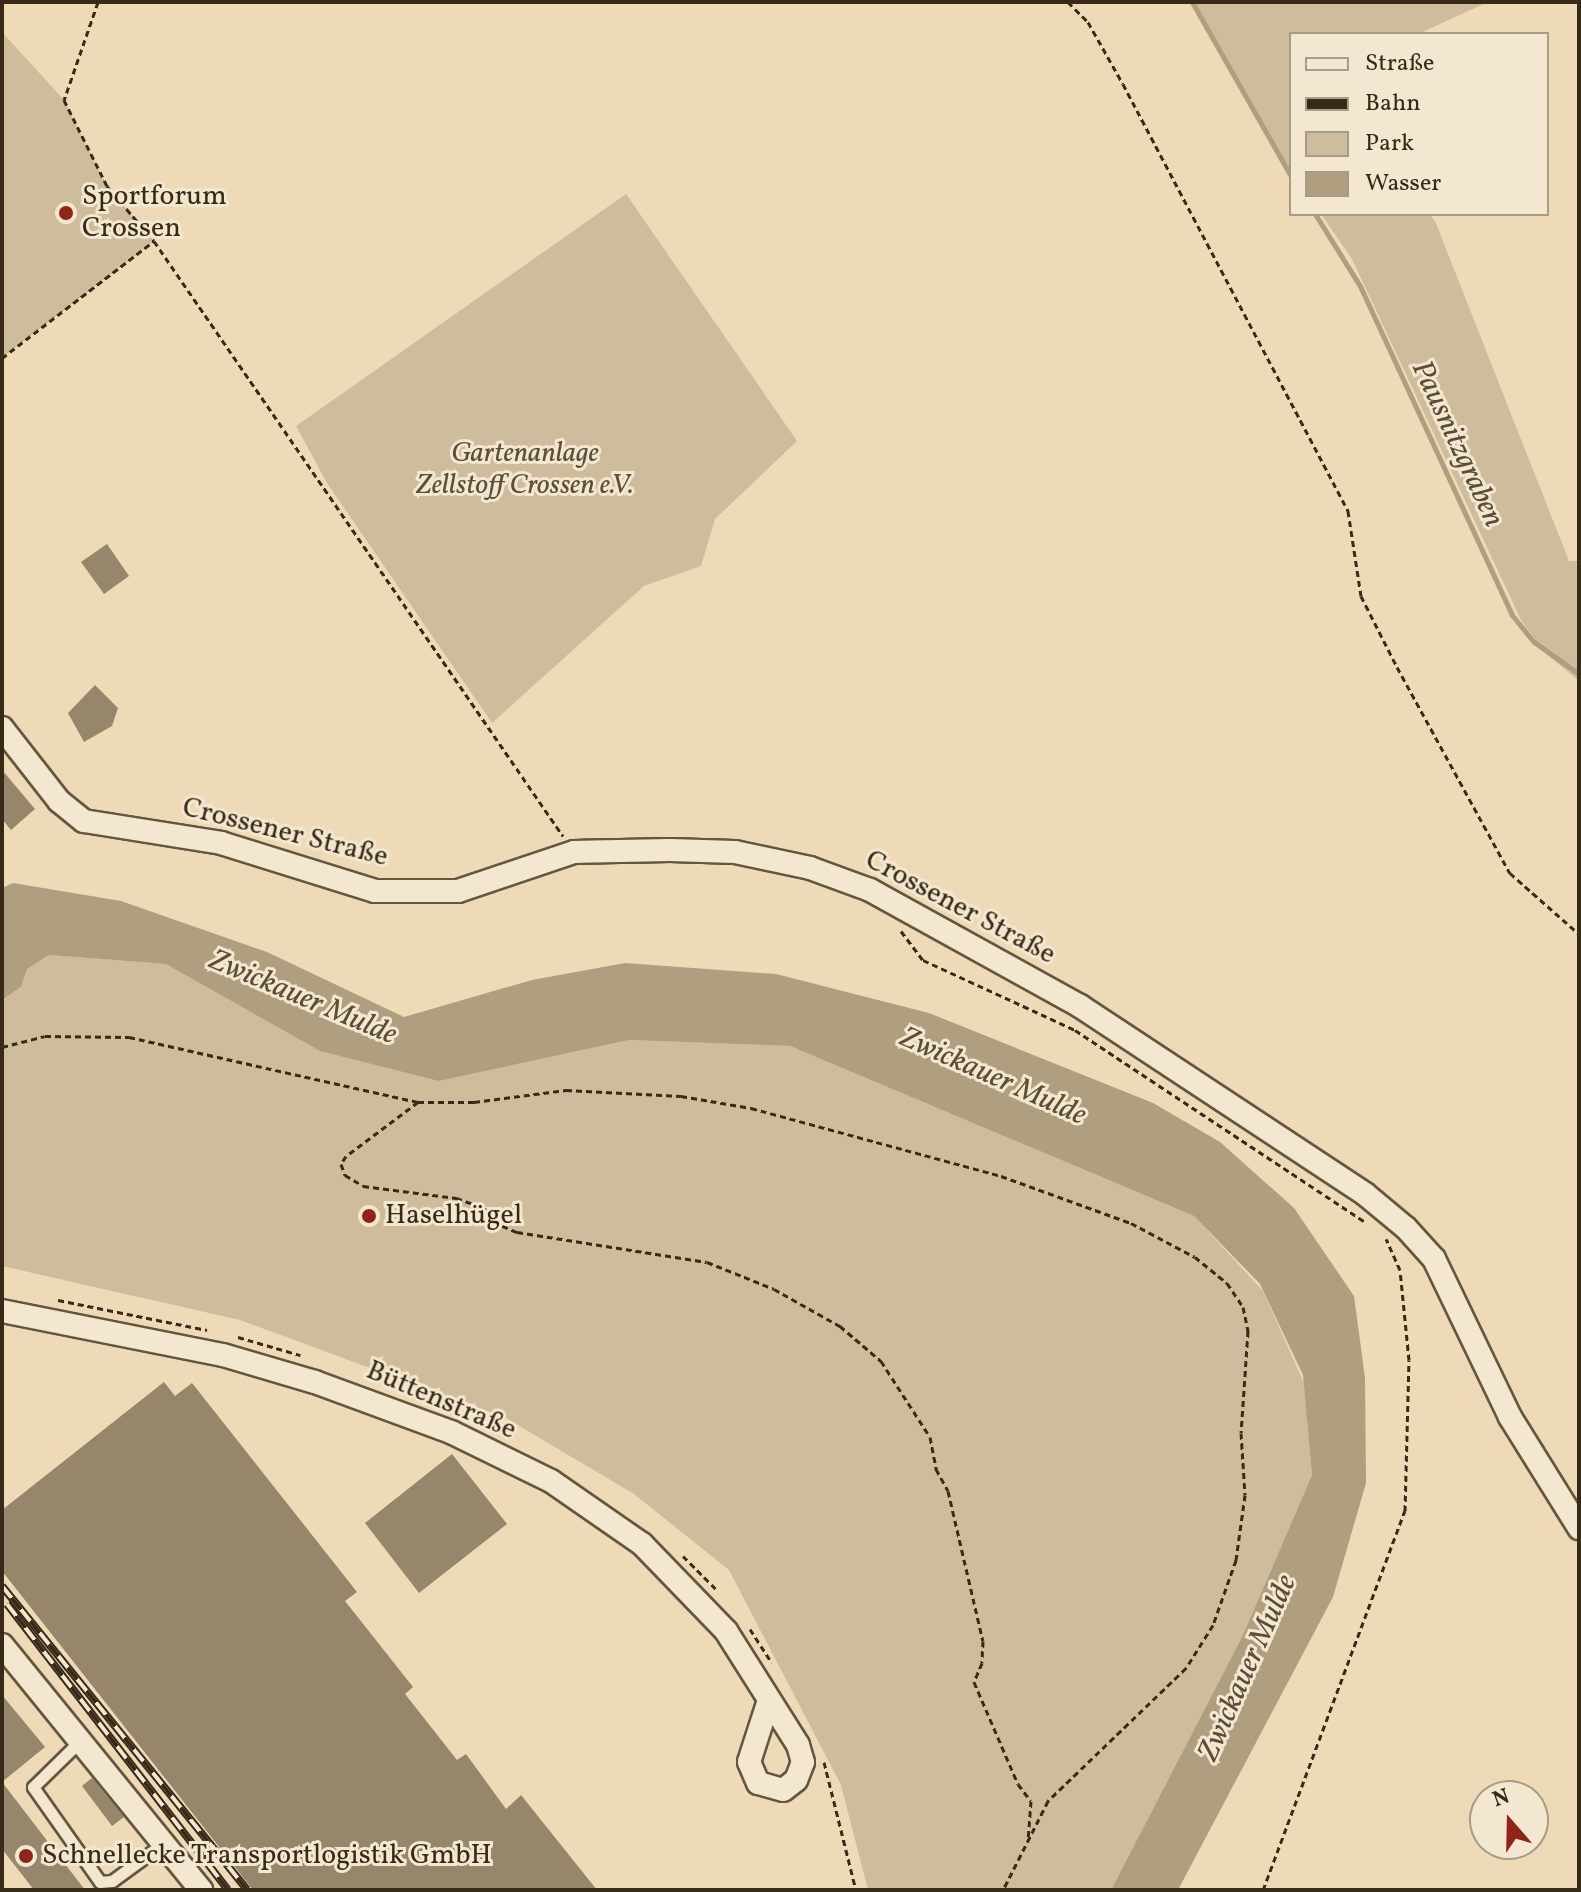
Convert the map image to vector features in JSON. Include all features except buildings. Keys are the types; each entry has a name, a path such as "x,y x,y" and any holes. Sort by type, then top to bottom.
{"street":[{"name":"Crossener Straße","path":"2,728 59,801 84,821 221,843 375,891 458,891 574,852 735,852 810,868 870,890 1080,1006 1352,1185 1406,1228 1434,1259 1510,1417 1579,1528"},
{"name":"Büttenstraße","path":"2,1311 223,1355 315,1382 451,1432 551,1481 642,1544 726,1631 769,1700"},
{"path":"2,1645 201,1890"}],"lane":[{"path":"81,1739 33,1787 100,1882 112,1881 164,1843"}],"path":[{"path":"98,2 64,100 107,186 154,241 574,852"},
{"path":"1068,2 1088,22 1123,84 1348,511 1361,596 1397,667 1510,873 1579,934"},
{"path":"2,358 154,241"},
{"path":"897,925 923,960 1075,1030 1371,1226"},
{"path":"2,1047 45,1036 129,1037 418,1102 474,1102 566,1090 614,1091 681,1096 794,1117 1001,1176 1131,1223 1195,1257 1227,1283 1243,1307 1248,1331 1241,1433 1245,1495 1236,1560 1213,1625 1186,1668 1048,1801 1003,1890"},
{"path":"418,1102 366,1146 346,1156 341,1164 345,1175 363,1186 456,1198 488,1209 493,1222 517,1232 707,1262 774,1289 840,1326 881,1361 930,1437 936,1469 948,1491 983,1641 982,1663 974,1682 1018,1784 1031,1801 1028,1845"},
{"path":"1263,1890 1405,1511 1409,1360 1400,1270 1384,1234"},
{"path":"49,1298 213,1331"},
{"path":"227,1334 311,1359"},
{"path":"675,1549 717,1591"},
{"path":"748,1627 773,1665"},
{"path":"821,1755 856,1890"}],"green space":[{"path":"1191,2 1488,2 1422,32 1289,32 1289,169"},
{"name":"Sportforum Crossen","path":"2,32 64,100 107,186 154,241 2,358"},
{"name":"Gartenanlage Zellstoff Crossen e.V.","path":"626,194 797,441 715,519 701,566 644,586 492,723 327,483 296,426"},
{"path":"1322,216 1431,216 1435,221 1569,561 1579,561 1579,681 1545,653 1521,620 1352,259"},
{"path":"49,955 166,964 243,1004 439,1081 629,1040 790,1046 1194,1216 1263,1291 1304,1383 1312,1475 1243,1635 1111,1890 868,1890 841,1785 729,1570 634,1494 506,1418 240,1320 2,1266 2,1000 21,987 27,969"}],"water":[{"name":"Zwickauer Mulde","path":"13,883 121,901 267,952 404,1017 532,980 625,963 776,974 929,1013 1153,1103 1220,1142 1294,1208 1354,1296 1365,1378 1366,1483 1333,1597 1178,1890 1111,1890 1243,1635 1312,1475 1303,1375 1260,1284 1194,1216 790,1046 629,1040 439,1081 320,1051 166,964 49,955 27,969 21,987 2,1000 2,888"}],"waterway":[{"name":"Pausnitzgraben","path":"1192,2 1289,172"},
{"name":"Pausnitzgraben","path":"1316,216 1360,286 1512,615 1534,642 1579,674"}],"railway":[{"path":"2,1586 247,1890"},
{"path":"7,1604 228,1890"}],"place":[{"name":"Sportforum Crossen","path":"66,213"},
{"name":"Haselhügel","path":"369,1216"},
{"name":"Schnellecke Transportlogistik GmbH","path":"26,1856"}]}
